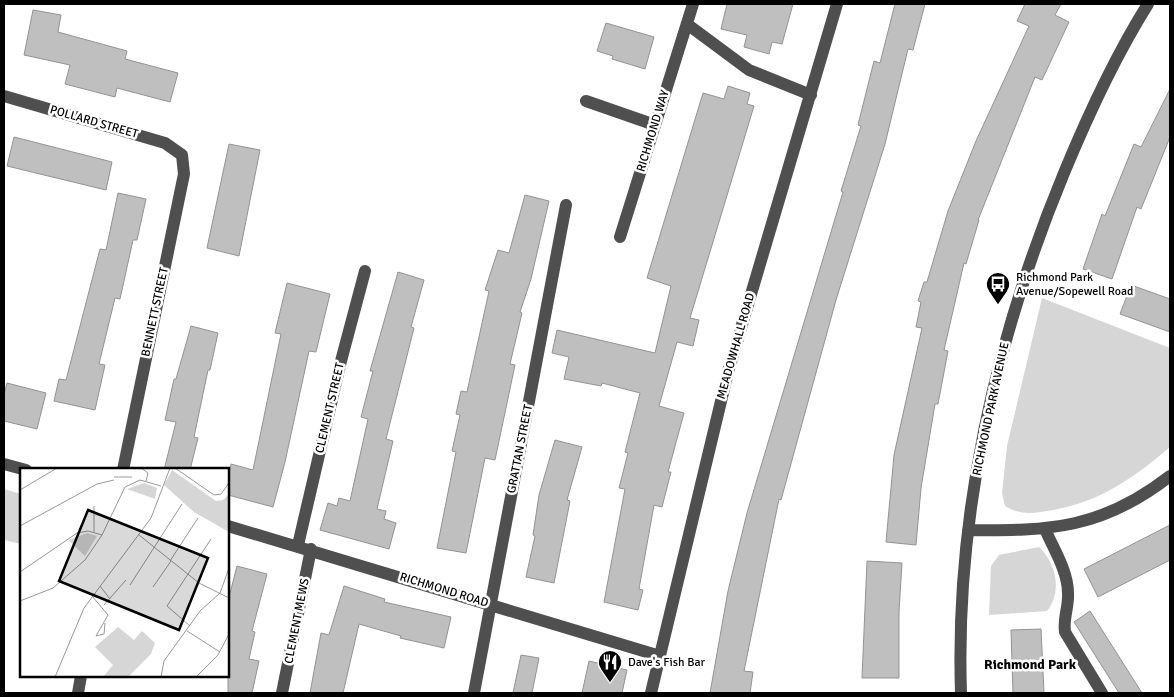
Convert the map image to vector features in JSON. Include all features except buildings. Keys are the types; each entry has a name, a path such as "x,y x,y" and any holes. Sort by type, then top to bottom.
{"street":[{"name":"RICHMOND WAY","path":"620,237 693,4"},
{"name":"MEADOWHALL ROAD","path":"651,693 728,372 838,4"},
{"name":"RICHMOND PARK AVENUE","path":"961,693 960,623 968,530 987,417 998,366 1029,265 1085,123 1109,72 1148,4"},
{"path":"687,24 748,70 811,95"},
{"name":"POLLARD STREET","path":"4,96 165,143 182,155"},
{"path":"586,101 655,125"},
{"name":"BENNETT STREET","path":"123,468 184,174 182,155"},
{"name":"GRATTAN STREET","path":"474,693 566,204"},
{"name":"CLEMENT STREET","path":"298,545 341,361 365,271"},
{"path":"4,464 20,468"},
{"path":"968,530 1065,527 1099,517 1160,484 1170,476"},
{"name":"RICHMOND ROAD","path":"229,526 298,545 660,656"},
{"path":"1045,529 1066,582 1068,592 1064,621 1066,632 1102,693"},
{"name":"CLEMENT MEWS","path":"282,693 311,549"},
{"path":"78,693 81,677"}],"shaded area":[{"path":"1042,298 1170,348 1170,447 1116,487 1086,501 1053,510 1028,513 1005,506 1002,493 1007,446"},
{"path":"4,489 20,494 20,544 4,540"},
{"path":"1039,547 1050,562 1055,578 1055,595 1047,611 989,615 991,566 999,555"}],"place":[{"name":"Richmond Park Avenue/Sopewell Road","path":"998,305"},
{"name":"Dave's Fish Bar","path":"610,683"}],"district":[{"name":"Richmond Park","path":"1030,664"}]}
